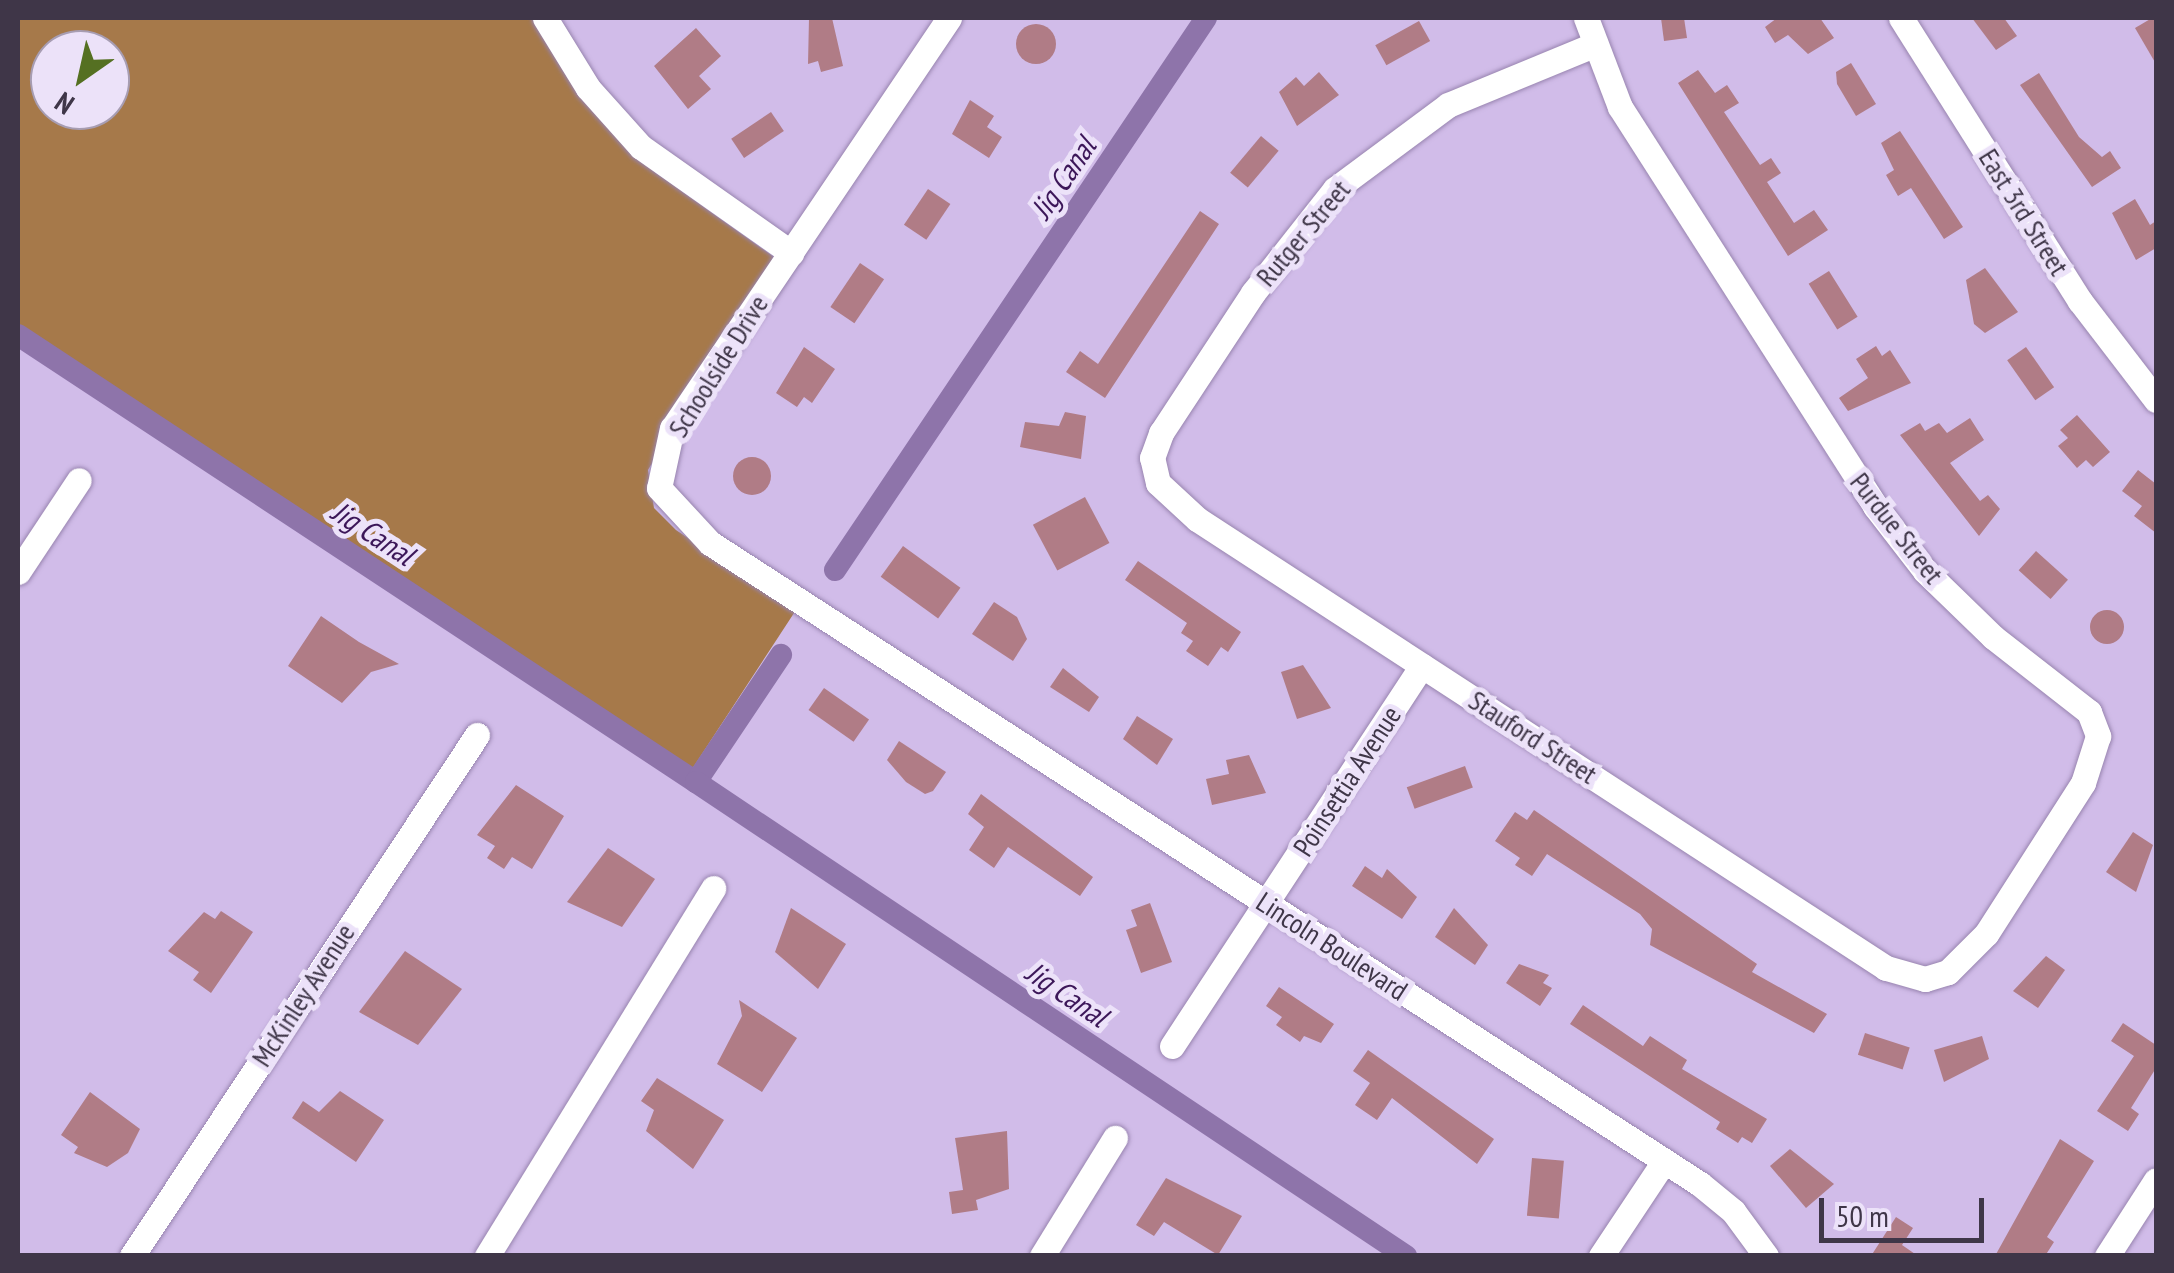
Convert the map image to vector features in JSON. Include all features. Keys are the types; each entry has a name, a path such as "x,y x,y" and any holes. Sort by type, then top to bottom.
{"street":[{"path":"545,18 588,88 641,147 791,253"},
{"name":"Schoolside Drive","path":"882,654 710,542 659,488 672,428 948,18"},
{"name":"Purdue Street","path":"1586,18 1591,46 1620,107 1875,506 1993,637 2089,712 2098,736 2083,783 1986,934 1948,972 1924,979"},
{"name":"East 3rd Street","path":"1900,18 2080,301 2156,400"},
{"name":"Rutger Street","path":"1156,474 1152,458 1161,433 1253,293 1334,189 1448,105 1591,46"},
{"name":"Stauford Street","path":"1156,474 1177,505 1886,968 1924,979"},
{"path":"18,572 78,480"},
{"name":"Lincoln Boulevard","path":"882,654 1664,1161 1733,1211 1766,1256"},
{"name":"Poinsettia Avenue","path":"1172,1046 1422,666"},
{"name":"McKinley Avenue","path":"132,1256 477,735"},
{"path":"487,1256 713,888"},
{"path":"1042,1256 1115,1138"},
{"path":"1600,1256 1664,1161"},
{"path":"2107,1256 2156,1180"}],"shaded area":[{"path":"18,18 533,18 656,173 774,257 648,470 654,508 676,530 796,610 683,783 18,335"}],"building":[{"path":"809,18 832,18 843,66 821,72 818,61 808,64"},
{"path":"1661,18 1684,18 1687,38 1664,41"},
{"path":"1777,18 1820,18 1834,38 1808,54 1788,35 1775,43 1765,27"},
{"path":"1972,18 2004,18 2017,36 1996,50"},
{"path":"2156,18 2156,64 2135,28"},
{"path":"1419,21 1430,41 1386,65 1375,45"},
{"path":"1036,24 1050,30 1056,44 1050,58 1036,64 1022,58 1016,44 1022,30"},
{"path":"696,28 721,56 699,76 711,89 688,109 654,66"},
{"path":"1851,63 1876,104 1856,116 1837,84 1836,72"},
{"path":"1698,70 1715,93 1727,85 1739,103 1724,112 1760,165 1771,158 1781,173 1767,182 1794,223 1814,210 1828,230 1788,256 1678,83"},
{"path":"1319,72 1339,95 1297,126 1279,92 1296,77 1304,86"},
{"path":"2039,73 2079,137 2102,157 2110,151 2121,168 2092,187 2020,85"},
{"path":"970,100 994,116 987,127 1002,137 989,158 952,134"},
{"path":"771,112 784,131 744,158 731,139"},
{"path":"1900,131 1963,227 1944,239 1911,188 1898,196 1886,175 1894,170 1881,143"},
{"path":"1261,136 1279,151 1248,188 1230,173"},
{"path":"928,189 950,204 926,240 904,225"},
{"path":"2135,199 2150,225 2156,221 2156,248 2136,260 2112,213"},
{"path":"1200,211 1219,224 1105,398 1066,372 1080,351 1098,364"},
{"path":"860,263 884,279 854,323 830,307"},
{"path":"1985,268 2018,312 1985,333 1974,324 1966,280"},
{"path":"1829,271 1858,317 1837,330 1809,284"},
{"path":"1876,346 1882,356 1890,350 1911,383 1848,411 1839,398 1868,378 1856,359"},
{"path":"804,347 835,369 812,403 804,397 797,407 776,393"},
{"path":"2026,347 2054,387 2035,400 2007,360"},
{"path":"1065,412 1086,416 1081,459 1020,447 1025,422 1059,426"},
{"path":"2077,415 2110,452 2093,467 2086,460 2077,468 2058,446 2068,438 2060,430"},
{"path":"1970,418 1984,440 1950,463 1980,501 1988,495 2000,509 1979,536 1900,435 1920,423 1925,431 1939,423 1947,433"},
{"path":"752,457 765,463 771,476 765,489 752,495 739,489 733,476 739,463"},
{"path":"2138,470 2156,484 2156,533 2134,516 2142,506 2122,491"},
{"path":"1085,497 1109,543 1057,571 1033,525"},
{"path":"903,546 960,588 938,618 881,577"},
{"path":"2036,551 2068,580 2051,599 2019,570"},
{"path":"1138,561 1241,632 1228,652 1221,647 1208,666 1186,651 1193,641 1181,633 1187,623 1125,580"},
{"path":"994,602 1017,617 1027,639 1013,661 972,634"},
{"path":"2107,610 2119,615 2124,627 2119,639 2107,644 2095,639 2090,627 2095,615"},
{"path":"321,616 399,664 371,672 342,703 288,666"},
{"path":"1303,665 1331,708 1297,719 1281,672"},
{"path":"1063,668 1099,697 1089,712 1050,687"},
{"path":"824,688 869,720 854,742 809,710"},
{"path":"1137,716 1173,739 1157,765 1123,739"},
{"path":"899,741 946,772 933,791 925,794 906,782 887,760"},
{"path":"1249,755 1266,793 1212,805 1206,779 1229,774 1226,760"},
{"path":"1465,766 1473,788 1415,809 1407,787"},
{"path":"516,785 564,816 532,869 512,857 504,869 487,858 495,846 477,835"},
{"path":"981,794 1093,877 1080,896 1008,847 994,868 969,850 984,827 968,814"},
{"path":"1534,810 1757,964 1752,972 1827,1014 1814,1033 1650,945 1652,929 1640,914 1547,854 1532,876 1515,865 1520,858 1495,841 1515,812 1527,820"},
{"path":"2133,832 2153,845 2136,892 2106,872"},
{"path":"608,848 655,879 622,927 567,902"},
{"path":"1365,866 1382,878 1387,869 1417,897 1402,919 1352,886"},
{"path":"1150,903 1172,962 1141,973 1126,930 1137,926 1131,910"},
{"path":"791,908 846,944 818,989 775,952"},
{"path":"1454,908 1488,945 1475,965 1435,937"},
{"path":"221,911 253,932 211,993 193,980 199,972 168,951 204,912 215,919"},
{"path":"405,951 462,989 418,1045 359,1012"},
{"path":"2046,956 2065,970 2038,1008 2013,991"},
{"path":"1519,964 1549,975 1543,983 1552,988 1540,1006 1506,983"},
{"path":"1279,987 1334,1024 1321,1043 1304,1036 1300,1042 1276,1025 1282,1017 1266,1006"},
{"path":"739,1000 797,1038 762,1092 717,1064 742,1016"},
{"path":"1583,1005 1643,1046 1650,1036 1687,1060 1682,1069 1767,1119 1752,1143 1742,1137 1738,1143 1716,1129 1720,1122 1570,1024"},
{"path":"2123,1023 2156,1045 2156,1068 2131,1108 2139,1114 2128,1131 2097,1111 2134,1056 2111,1041"},
{"path":"1865,1033 1910,1048 1903,1069 1858,1055"},
{"path":"1982,1036 1989,1059 1944,1082 1934,1050"},
{"path":"1368,1050 1494,1139 1477,1164 1392,1098 1377,1120 1355,1105 1370,1083 1353,1071"},
{"path":"657,1078 724,1120 693,1169 646,1131 654,1110 641,1101"},
{"path":"340,1091 384,1120 356,1162 292,1118 303,1101 319,1112"},
{"path":"90,1092 140,1129 128,1153 107,1167 74,1153 78,1147 61,1135"},
{"path":"1007,1131 1009,1189 976,1200 978,1210 952,1214 949,1192 963,1190 955,1138"},
{"path":"2060,1139 2094,1161 2047,1237 2054,1242 2045,1256 1995,1256"},
{"path":"1790,1149 1834,1184 1806,1208 1770,1166"},
{"path":"1532,1158 1564,1161 1559,1219 1527,1216"},
{"path":"1166,1178 1242,1216 1218,1255 1164,1222 1154,1236 1136,1225"},
{"path":"1896,1217 1913,1228 1902,1245 1918,1256 1871,1256"}],"waterway":[{"name":"Jig Canal","path":"835,570 1206,18"},
{"name":"Jig Canal","path":"18,335 696,782 781,655"},
{"name":"Jig Canal","path":"696,782 1406,1256"}]}
